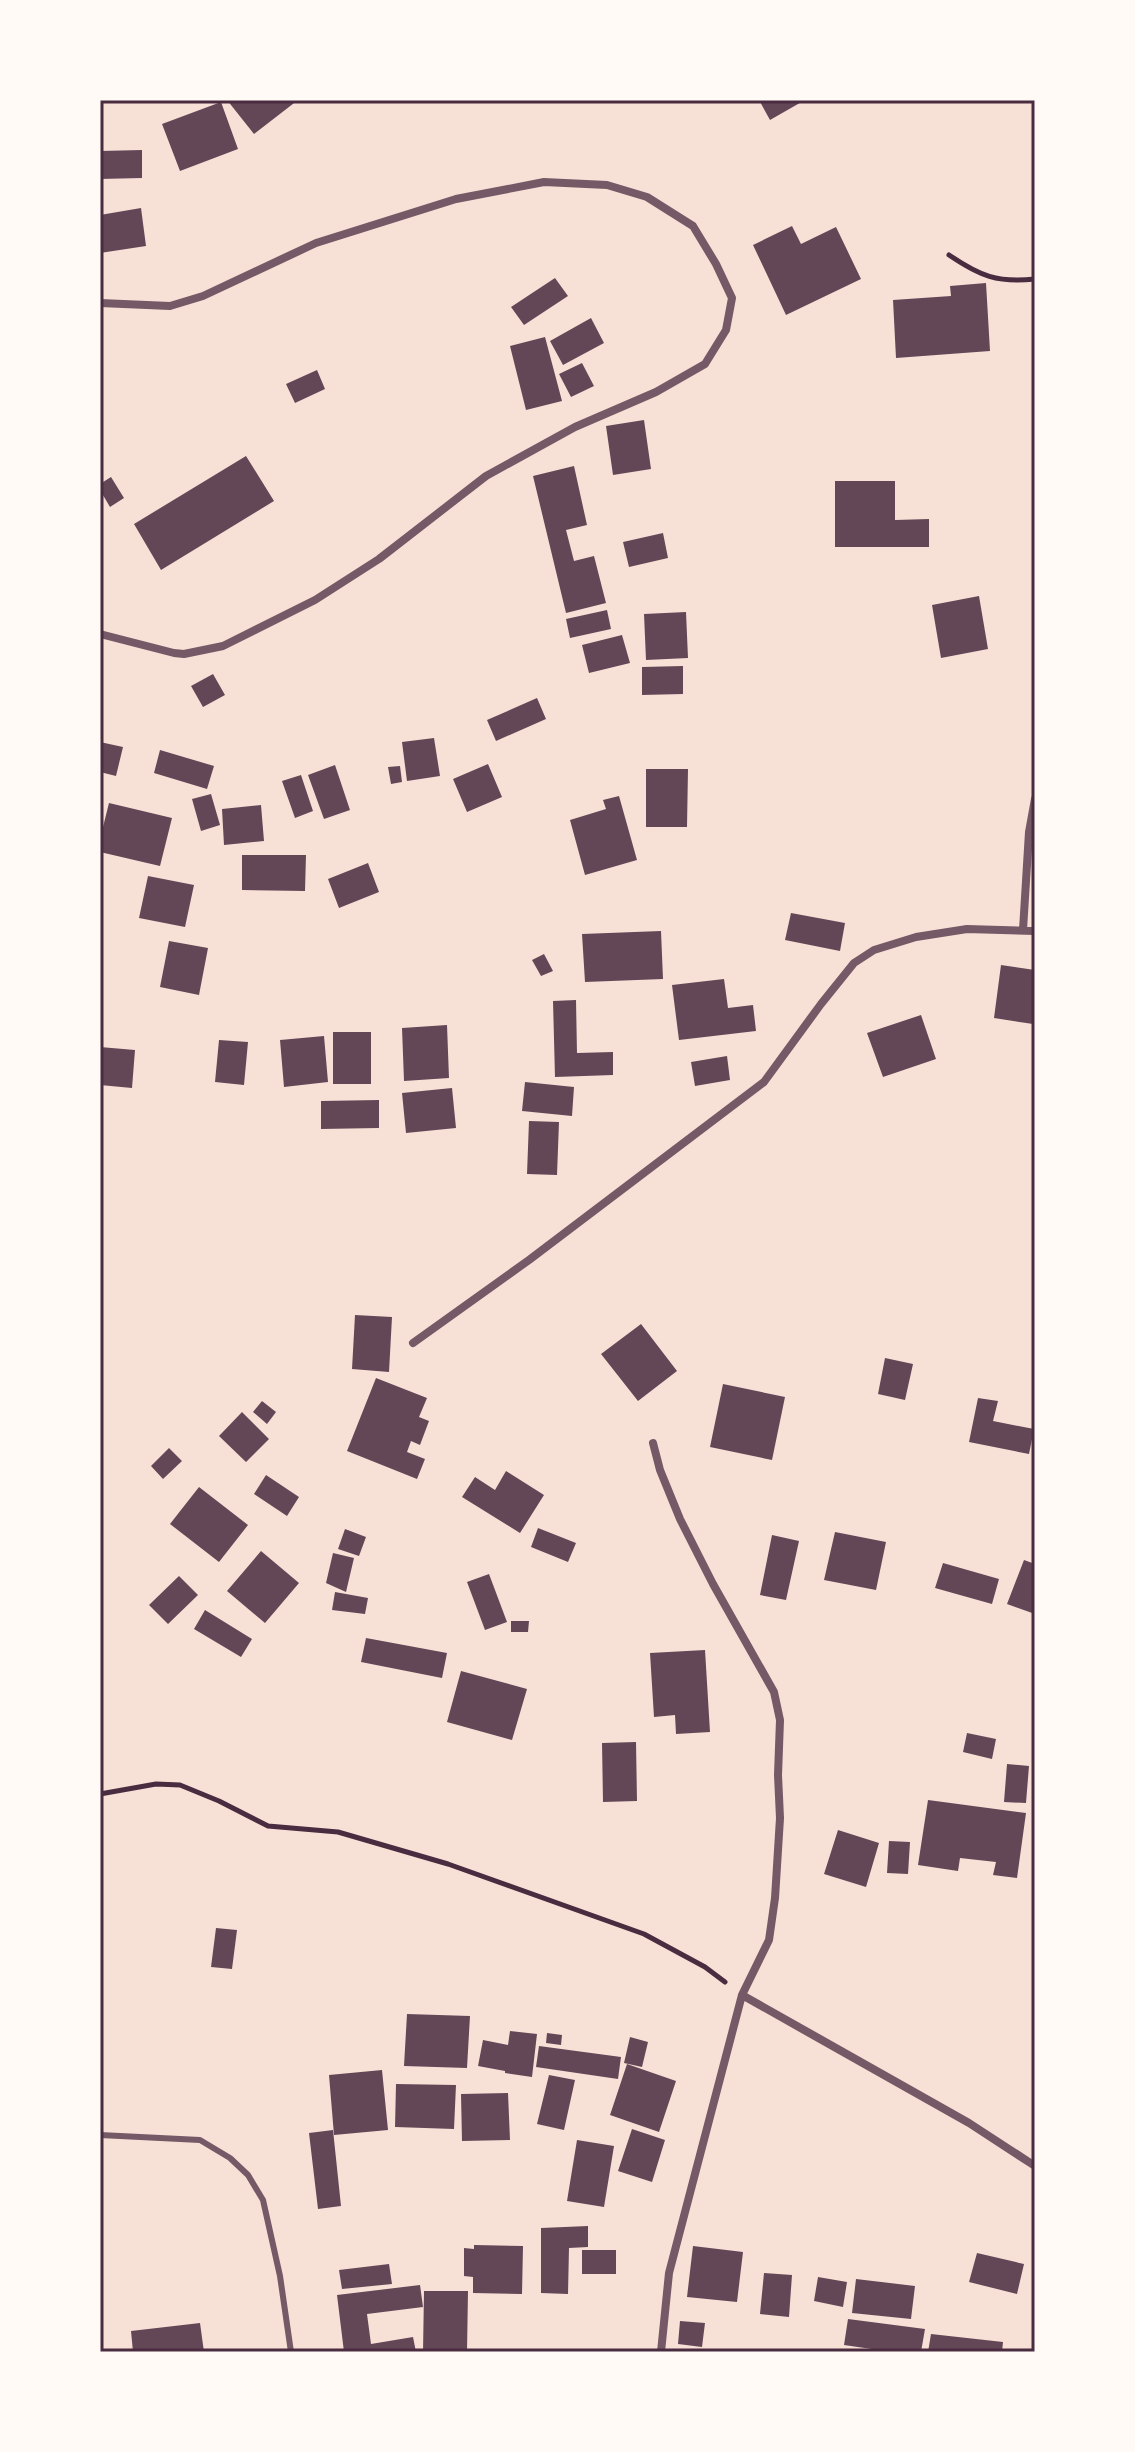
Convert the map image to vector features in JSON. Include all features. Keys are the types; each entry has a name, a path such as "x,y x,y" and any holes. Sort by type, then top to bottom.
{"street":[{"path":"100,303 170,306 203,296 316,243 456,199 544,182 607,185 647,197 670,211 693,226 732,298 726,330 705,364 656,392 575,427 486,476 379,559 302,607 223,646 184,654 100,634"},
{"path":"1023,930 1029,832 1035,799"},
{"path":"413,1343 529,1260 764,1082 854,963 874,950 916,937 967,929 1035,931"},
{"path":"653,1443 660,1470 680,1519 774,1692 780,1720 780,1818 769,1940 742,1995 669,2273 661,2352"},
{"path":"742,1995 969,2123 1035,2166"}],"lane":[{"path":"100,2135 200,2140 230,2158 248,2175 263,2200 280,2276 291,2352"}],"path":[{"path":"949,255 972,271 998,281 1035,279"},
{"path":"100,1794 156,1784 180,1785 268,1826 338,1832 448,1864 644,1934 705,1967 742,1995"}],"building":[{"path":"227,100 298,100 254,134"},
{"path":"759,100 805,100 770,120"},
{"path":"221,102 238,149 180,171 162,124"},
{"path":"142,150 142,178 100,179 100,151"},
{"path":"141,208 146,246 100,253 100,215"},
{"path":"792,226 801,244 836,227 861,279 786,315 753,245"},
{"path":"555,278 568,296 524,325 511,307"},
{"path":"986,283 990,351 896,358 893,300 951,296 950,286"},
{"path":"591,318 604,343 563,365 550,341"},
{"path":"545,337 562,401 526,410 510,346"},
{"path":"582,363 594,386 571,397 559,374"},
{"path":"317,370 325,389 295,403 286,384"},
{"path":"644,420 651,469 613,475 606,426"},
{"path":"246,456 274,501 161,570 134,524"},
{"path":"574,466 587,525 566,530 574,561 594,556 606,603 566,613 533,476"},
{"path":"111,477 124,498 110,507 100,484"},
{"path":"835,481 895,481 895,520 929,519 929,547 835,547"},
{"path":"663,533 668,558 629,567 623,542"},
{"path":"979,596 988,649 941,658 932,605"},
{"path":"607,610 611,629 570,638 566,619"},
{"path":"686,612 688,658 646,660 644,614"},
{"path":"622,635 630,663 589,673 582,645"},
{"path":"683,666 683,694 642,695 642,667"},
{"path":"213,674 225,695 203,707 191,686"},
{"path":"537,698 546,719 496,741 487,720"},
{"path":"434,738 440,776 407,781 402,742"},
{"path":"100,742 123,747 116,776 100,772"},
{"path":"160,750 214,766 207,789 154,773"},
{"path":"488,764 502,797 467,812 453,779"},
{"path":"335,765 350,810 324,819 308,775"},
{"path":"400,766 402,782 391,784 388,767"},
{"path":"646,769 688,769 687,827 646,827"},
{"path":"301,775 313,811 295,818 282,781"},
{"path":"211,794 220,825 201,831 192,799"},
{"path":"619,796 637,860 585,875 570,820 606,809 603,800"},
{"path":"109,803 172,818 160,866 100,852"},
{"path":"261,805 264,841 224,845 222,809"},
{"path":"242,855 306,855 305,891 242,890"},
{"path":"368,863 379,892 339,908 328,879"},
{"path":"148,876 194,885 185,927 139,918"},
{"path":"791,913 845,923 840,951 785,940"},
{"path":"661,931 663,979 585,982 582,934"},
{"path":"169,941 208,948 199,995 160,987"},
{"path":"544,954 553,971 541,976 532,960"},
{"path":"1001,965 1035,970 1033,1024 994,1018"},
{"path":"724,979 728,1008 753,1005 756,1031 679,1040 672,985"},
{"path":"576,1000 577,1053 613,1052 613,1075 555,1077 553,1001"},
{"path":"921,1015 936,1059 883,1077 867,1033"},
{"path":"447,1025 449,1078 404,1081 402,1028"},
{"path":"333,1032 371,1032 371,1084 333,1084"},
{"path":"324,1036 328,1082 284,1087 280,1040"},
{"path":"219,1040 248,1042 244,1085 215,1082"},
{"path":"100,1047 135,1050 132,1088 100,1085"},
{"path":"727,1056 730,1080 695,1086 691,1062"},
{"path":"525,1082 574,1087 572,1116 522,1111"},
{"path":"452,1088 456,1128 406,1133 402,1093"},
{"path":"379,1100 379,1128 321,1129 321,1101"},
{"path":"529,1121 559,1122 557,1175 527,1174"},
{"path":"355,1315 392,1317 389,1372 352,1369"},
{"path":"641,1324 677,1371 638,1401 601,1354"},
{"path":"885,1358 913,1364 905,1400 878,1394"},
{"path":"376,1378 427,1398 419,1417 429,1421 420,1445 411,1441 407,1452 425,1459 417,1479 347,1451"},
{"path":"723,1384 785,1397 772,1460 710,1447"},
{"path":"978,1398 998,1401 993,1421 1034,1429 1029,1454 969,1442"},
{"path":"262,1401 276,1412 267,1424 253,1412"},
{"path":"242,1412 269,1439 246,1462 219,1436"},
{"path":"169,1448 182,1461 163,1479 151,1466"},
{"path":"506,1471 544,1495 520,1533 462,1497 475,1477 495,1490"},
{"path":"266,1475 299,1497 287,1516 254,1494"},
{"path":"199,1487 248,1525 219,1562 170,1524"},
{"path":"538,1528 576,1543 568,1562 531,1547"},
{"path":"345,1529 366,1537 359,1556 338,1549"},
{"path":"835,1532 886,1542 876,1590 824,1580"},
{"path":"772,1535 799,1541 786,1600 760,1595"},
{"path":"261,1551 299,1583 265,1623 227,1591"},
{"path":"333,1553 354,1558 346,1592 326,1583"},
{"path":"1024,1560 1035,1564 1035,1614 1007,1604"},
{"path":"943,1563 999,1579 992,1604 935,1588"},
{"path":"489,1574 507,1622 485,1630 467,1582"},
{"path":"179,1576 198,1595 168,1624 149,1605"},
{"path":"335,1592 368,1598 365,1614 332,1610"},
{"path":"205,1610 252,1639 241,1657 194,1629"},
{"path":"511,1621 529,1621 528,1632 511,1632"},
{"path":"366,1638 447,1653 442,1678 361,1662"},
{"path":"705,1650 710,1732 676,1734 675,1715 654,1717 650,1653"},
{"path":"461,1671 527,1689 512,1740 447,1722"},
{"path":"967,1733 996,1739 992,1759 963,1752"},
{"path":"636,1742 637,1801 603,1802 602,1743"},
{"path":"1007,1764 1029,1766 1026,1803 1004,1802"},
{"path":"928,1800 1026,1813 1017,1878 993,1875 996,1862 960,1858 958,1871 918,1865"},
{"path":"838,1830 879,1843 866,1887 824,1874"},
{"path":"889,1841 910,1842 908,1874 887,1873"},
{"path":"216,1928 237,1930 232,1969 211,1967"},
{"path":"407,2014 470,2016 467,2068 404,2066"},
{"path":"510,2031 537,2034 532,2077 478,2066 483,2040 508,2045"},
{"path":"547,2033 562,2035 561,2045 546,2043"},
{"path":"630,2037 648,2042 642,2067 624,2063"},
{"path":"539,2046 621,2057 618,2079 536,2067"},
{"path":"627,2064 676,2081 659,2132 610,2115"},
{"path":"382,2070 388,2130 334,2135 329,2075"},
{"path":"549,2075 575,2080 564,2130 537,2124"},
{"path":"396,2084 456,2085 454,2129 395,2127"},
{"path":"508,2093 510,2140 462,2141 461,2094"},
{"path":"632,2129 665,2140 652,2182 618,2171"},
{"path":"333,2130 341,2206 318,2209 309,2133"},
{"path":"577,2140 614,2146 604,2207 567,2201"},
{"path":"588,2226 588,2247 569,2248 568,2294 541,2293 541,2228"},
{"path":"474,2245 523,2246 522,2294 473,2293 473,2277 464,2276 464,2248 474,2249"},
{"path":"693,2246 743,2252 737,2302 687,2297"},
{"path":"582,2250 616,2250 616,2274 582,2274"},
{"path":"977,2253 1024,2264 1017,2294 969,2282"},
{"path":"389,2264 392,2284 342,2289 339,2270"},
{"path":"764,2273 792,2275 789,2317 760,2314"},
{"path":"818,2277 847,2282 843,2307 814,2301"},
{"path":"856,2279 915,2286 911,2319 852,2313"},
{"path":"420,2285 423,2307 367,2314 371,2344 413,2337 416,2352 344,2352 337,2295"},
{"path":"424,2291 468,2291 467,2352 423,2352"},
{"path":"848,2319 925,2329 921,2352 892,2352 844,2345"},
{"path":"680,2321 705,2323 702,2347 678,2344"},
{"path":"200,2323 204,2352 133,2352 131,2331"},
{"path":"931,2334 1003,2342 1002,2352 928,2352"}]}
